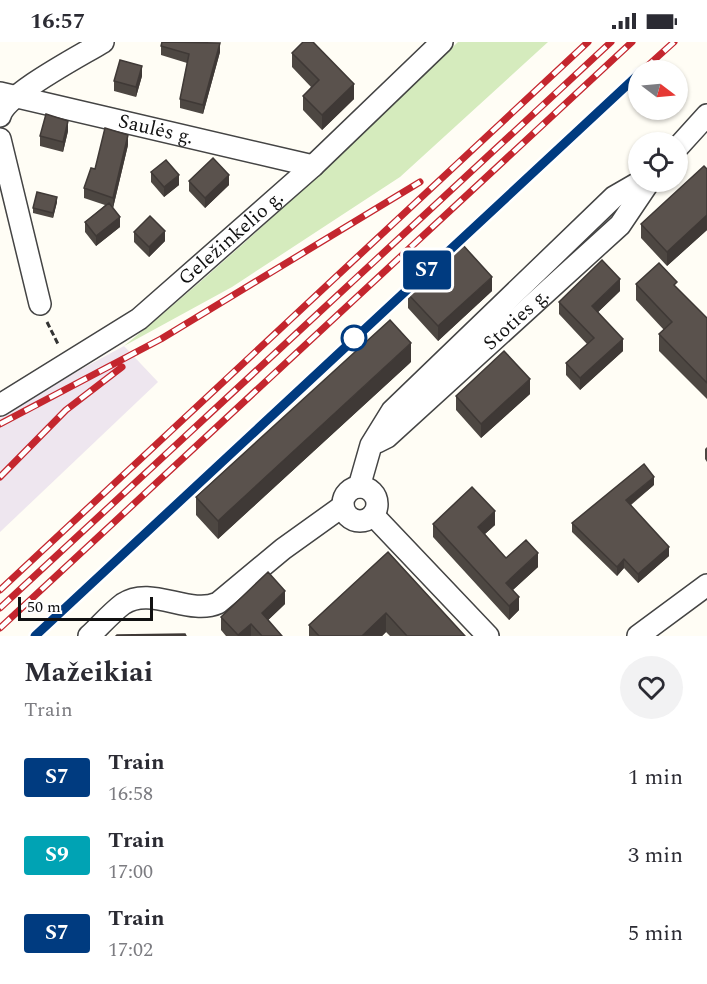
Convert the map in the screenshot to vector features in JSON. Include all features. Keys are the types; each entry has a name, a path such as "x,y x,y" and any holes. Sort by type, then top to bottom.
{"street":[{"path":"0,116 7,95 104,42"},
{"name":"Geležinkelio g.","path":"0,405 139,319 313,166 442,42"},
{"name":"Saulės g.","path":"7,95 313,166"},
{"path":"688,136 707,115"},
{"path":"0,139 40,304"},
{"name":"Stoties g.","path":"359,487 371,445 392,411 614,196 628,188"},
{"name":"Stoties g.","path":"371,445 387,437 620,225 643,192"},
{"path":"359,487 374,494 377,505 373,515 358,521 348,516 343,506 345,495 359,487"},
{"path":"89,636 125,603 162,599 206,608 218,603 283,549 343,506"},
{"path":"373,515 488,636"},
{"path":"638,636 707,585"}],"shaded area":[{"path":"124,346 158,382 0,532 0,413"}],"green space":[{"path":"458,42 548,42 400,177 232,287 124,346 252,235"}],"building":[{"path":"162,42 220,43 203,105 180,99 189,54 161,46"},
{"path":"303,42 313,42 354,84 322,115 303,96 319,80 292,53"},
{"path":"120,60 142,66 136,87 114,81"},
{"path":"46,114 68,121 63,142 40,136"},
{"path":"105,128 128,135 113,198 84,188 91,168 95,169"},
{"path":"213,158 229,175 205,198 189,181"},
{"path":"166,160 179,175 164,187 151,172"},
{"path":"704,166 707,169 707,215 667,252 641,224 676,192 688,192 688,181"},
{"path":"37,192 57,197 53,213 33,208"},
{"path":"109,203 120,217 96,236 85,222"},
{"path":"150,216 165,231 149,247 134,232"},
{"path":"462,244 492,277 438,326 408,294"},
{"path":"602,260 620,279 592,306 623,339 580,378 566,363 594,338 559,302"},
{"path":"659,263 677,282 674,285 707,318 707,383 659,334 672,322 636,284"},
{"path":"390,320 411,343 218,521 196,497"},
{"path":"504,351 530,379 481,424 456,396"},
{"path":"644,464 654,477 626,500 669,547 638,574 624,559 617,567 572,523"},
{"path":"472,487 495,511 478,527 506,558 526,540 538,553 506,583 519,597 509,606 433,524"},
{"path":"388,552 465,636 407,636 386,613 362,636 319,636 309,625"},
{"path":"268,572 285,591 262,613 282,636 262,636 251,624 238,635 221,617"},
{"path":"185,634 186,636 116,636 117,635"}],"railway":[{"path":"0,590 588,42"},
{"path":"0,608 611,42"},
{"path":"0,628 632,42"},
{"path":"654,60 674,42"},
{"path":"35,636 628,84"},
{"path":"0,424 161,339 420,182"},
{"path":"0,477 66,410 122,367"}],"train":[{"name":"S7","path":"35,636 628,84"}]}
